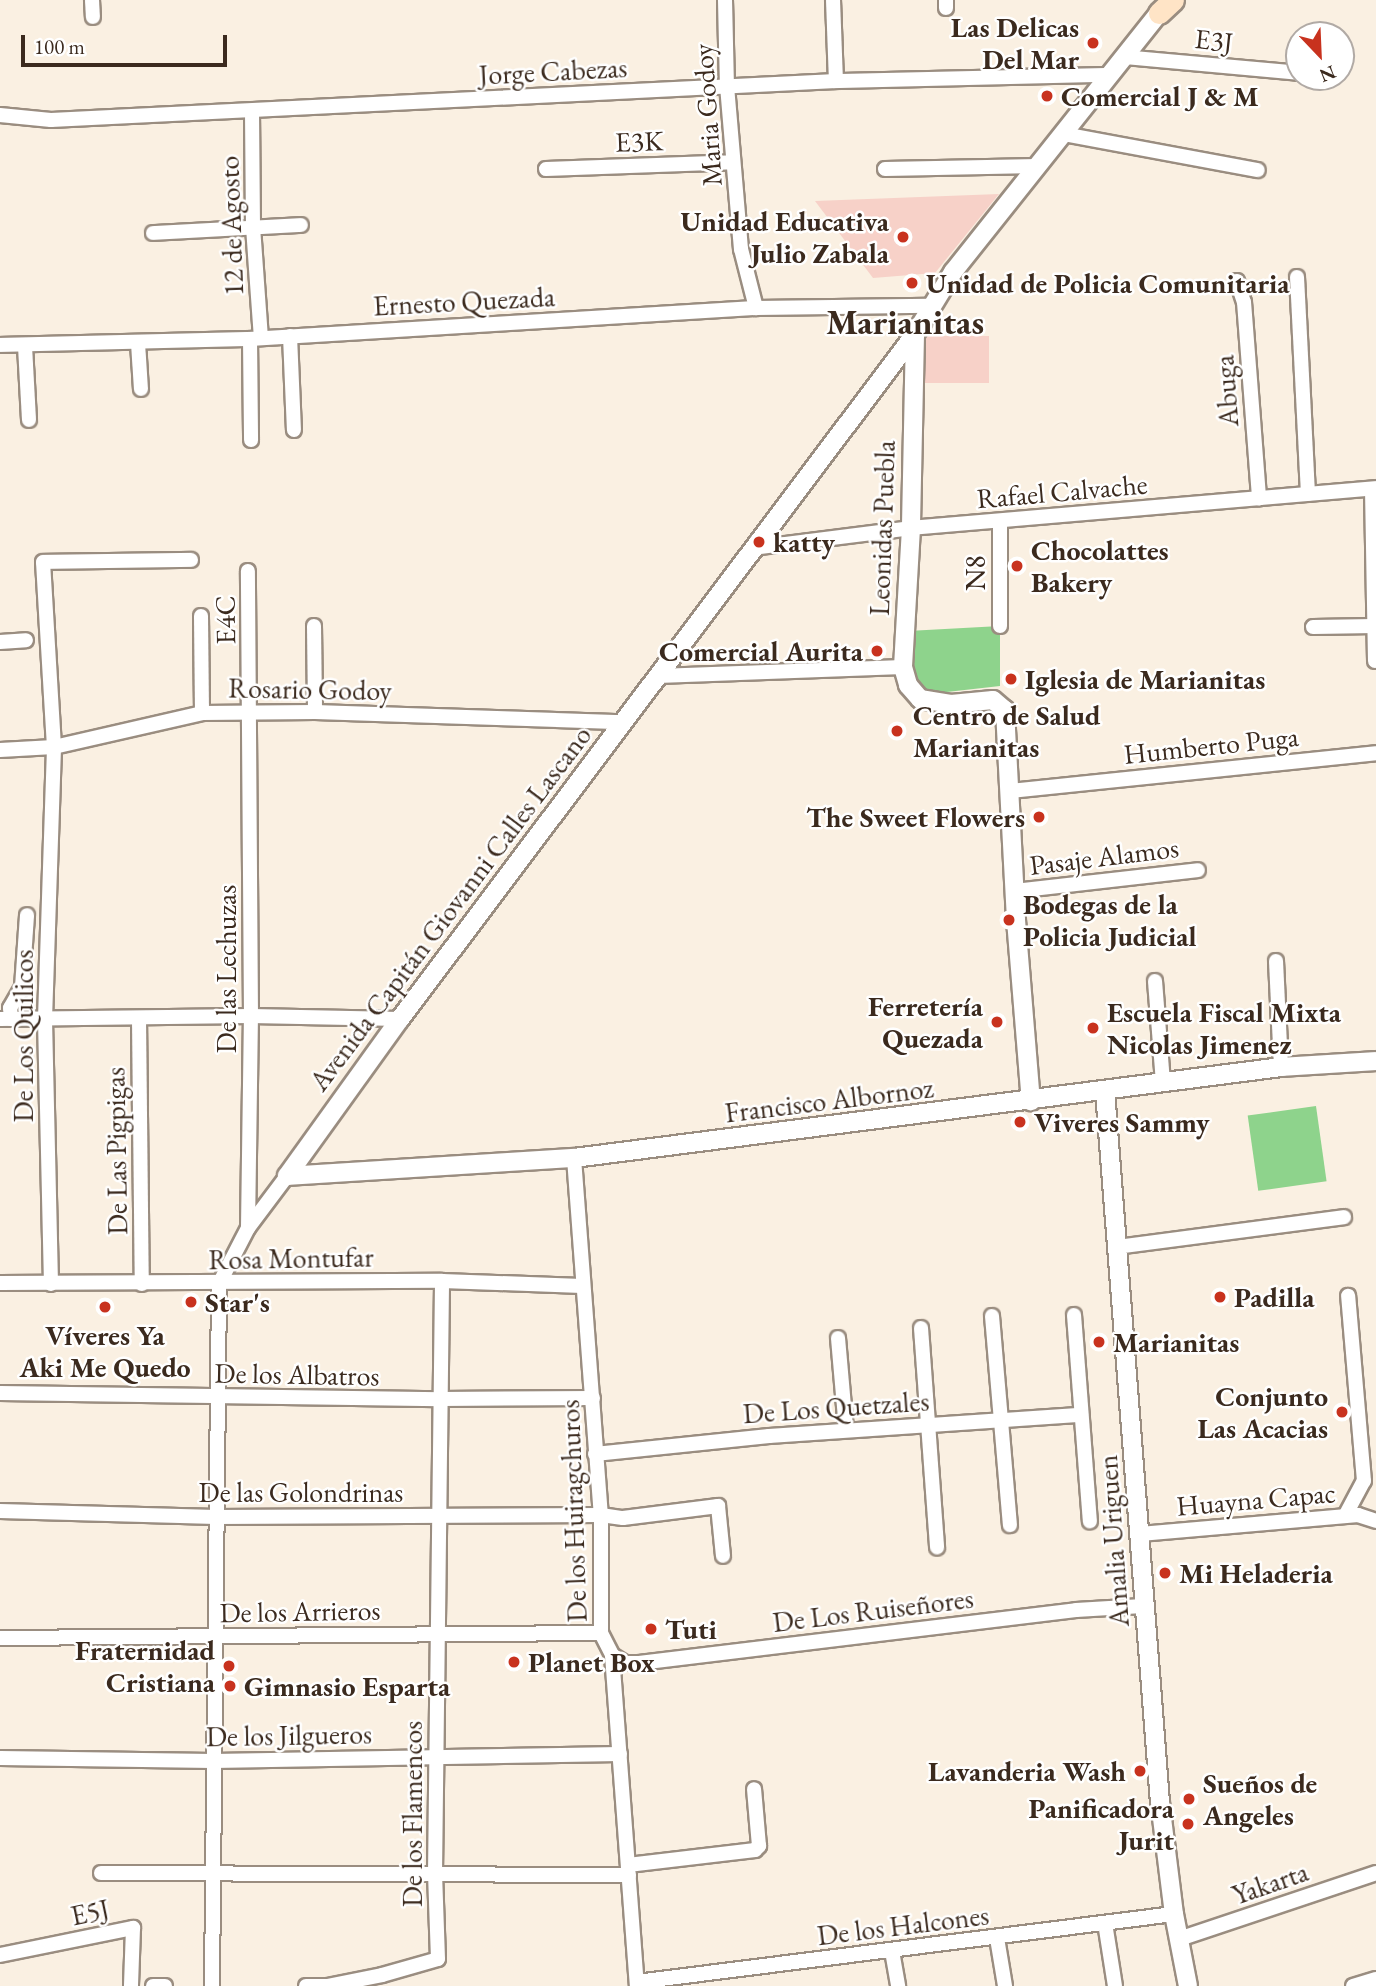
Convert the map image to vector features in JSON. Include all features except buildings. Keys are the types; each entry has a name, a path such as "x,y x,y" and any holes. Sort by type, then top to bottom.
{"street":[{"path":"92,0 93,17"},
{"name":"Maria Godoy","path":"725,0 727,86 741,249 756,308"},
{"path":"833,0 835,81"},
{"name":"Avenida Capitán Giovanni Calles Lascano","path":"212,1986 219,1284 248,1228 400,1019 915,334 953,272 1166,4"},
{"name":"E3J","path":"1124,57 1285,72"},
{"name":"Jorge Cabezas","path":"0,115 51,120 835,81 1110,75"},
{"name":"12 de Agosto","path":"252,112 256,339"},
{"path":"1063,134 1258,170"},
{"name":"E3K","path":"546,169 733,162"},
{"path":"886,169 1038,166"},
{"path":"153,233 301,225"},
{"path":"1297,277 1308,494"},
{"name":"Abuga","path":"1237,281 1244,302 1259,498"},
{"name":"Ernesto Quezada","path":"0,345 256,339 756,308 930,306"},
{"name":"Leonidas Puebla","path":"903,667 911,528 915,334"},
{"path":"290,337 294,430"},
{"path":"251,440 256,339"},
{"path":"138,343 141,389"},
{"path":"25,346 29,421"},
{"path":"883,375 890,371 900,371 913,382"},
{"path":"1374,488 1375,661"},
{"name":"Rafael Calvache","path":"753,548 911,528 1374,488"},
{"name":"N8","path":"1000,521 1000,626"},
{"name":"De Los Quilicos","path":"51,1283 45,1019 54,747 43,562 191,560"},
{"name":"E4C","path":"248,571 251,710"},
{"path":"201,616 202,713"},
{"path":"314,626 315,712"},
{"path":"1313,627 1375,626"},
{"path":"0,642 26,640"},
{"path":"658,676 903,667 908,685 920,699 951,704 993,700 1003,706 1031,1101"},
{"name":"Rosario Godoy","path":"0,750 54,747 202,713 251,710 624,722"},
{"name":"De las Lechuzas","path":"248,1228 251,710"},
{"name":"Humberto Puga","path":"1010,791 1376,752"},
{"name":"Pasaje Alamos","path":"1015,891 1198,870"},
{"path":"27,915 22,987 5,1019 251,1016 400,1019"},
{"path":"1276,961 1281,1067"},
{"path":"1155,981 1163,1083"},
{"name":"De Las Pigpigas","path":"139,1018 142,1284"},
{"name":"Francisco Albornoz","path":"287,1175 574,1158 1281,1067 1376,1061"},
{"name":"Amalia Uriguen","path":"1105,1091 1160,1802 1174,1914 1188,1986"},
{"name":"De los Huiragchuros","path":"574,1158 601,1515 601,1633 612,1655 637,1984"},
{"path":"1117,1247 1344,1217"},
{"name":"Rosa Montufar","path":"0,1283 442,1281 582,1286"},
{"name":"De los Flamencos","path":"306,1986 371,1977 438,1959 435,1874 442,1281"},
{"path":"1346,1516 1364,1481 1348,1296"},
{"path":"1074,1315 1090,1521"},
{"path":"992,1316 1010,1525"},
{"path":"921,1328 937,1548"},
{"path":"838,1338 846,1430"},
{"name":"De los Albatros","path":"0,1393 440,1399 593,1398"},
{"name":"De Los Quetzales","path":"595,1454 700,1441 1081,1415"},
{"name":"De las Golondrinas","path":"0,1511 216,1517 601,1515 622,1518 718,1506 723,1556"},
{"name":"Huayna Capac","path":"1140,1534 1346,1516 1369,1516 1376,1521"},
{"name":"De Los Ruiseñores","path":"612,1655 625,1663 639,1663 1076,1610 1143,1606"},
{"name":"De los Arrieros","path":"0,1638 601,1633"},
{"name":"De los Jilgueros","path":"0,1758 213,1761 620,1754"},
{"path":"102,1873 435,1874 629,1870 755,1850 759,1846 754,1789"},
{"name":"Yakarta","path":"1179,1939 1376,1873"},
{"name":"De los Halcones","path":"637,1984 1174,1914"},
{"path":"1105,1923 1115,1986"},
{"name":"E5J","path":"0,1955 133,1928 131,1986"},
{"path":"997,1938 1005,1986"},
{"path":"892,1951 898,1986"},
{"path":"153,1986 165,1986"}],"shaded area":[{"name":"Unidad Educativa Julio Zabala","path":"999,194 935,273 873,278 815,201"},
{"path":"925,336 989,336 989,383 925,383"}],"green space":[{"path":"1000,626 1000,686 938,693 925,692 912,683 908,631"},
{"path":"1316,1106 1327,1181 1258,1191 1248,1116"}],"place":[{"name":"Las Delicas Del Mar","path":"1093,43"},
{"name":"Comercial J & M","path":"1047,96"},
{"name":"Unidad Educativa Julio Zabala","path":"903,237"},
{"name":"Unidad de Policia Comunitaria","path":"912,283"},
{"name":"katty","path":"759,542"},
{"name":"Chocolattes Bakery","path":"1017,566"},
{"name":"Comercial Aurita","path":"877,651"},
{"name":"Iglesia de Marianitas","path":"1011,679"},
{"name":"Centro de Salud Marianitas","path":"897,731"},
{"name":"The Sweet Flowers","path":"1039,817"},
{"name":"Bodegas de la Policia Judicial","path":"1009,920"},
{"name":"Ferretería Quezada","path":"997,1022"},
{"name":"Escuela Fiscal Mixta Nicolas Jimenez","path":"1093,1028"},
{"name":"Viveres Sammy","path":"1020,1122"},
{"name":"Padilla","path":"1220,1297"},
{"name":"Star's","path":"191,1302"},
{"name":"Víveres Ya Aki Me Quedo","path":"105,1307"},
{"name":"Marianitas","path":"1099,1342"},
{"name":"Conjunto Las Acacias","path":"1342,1412"},
{"name":"Mi Heladeria","path":"1165,1573"},
{"name":"Tuti","path":"651,1629"},
{"name":"Planet Box","path":"514,1662"},
{"name":"Fraternidad Cristiana","path":"229,1666"},
{"name":"Gimnasio Esparta","path":"230,1686"},
{"name":"Lavanderia Wash","path":"1140,1771"},
{"name":"Sueños de Angeles","path":"1189,1799"},
{"name":"Panificadora Jurit","path":"1188,1824"}],"district":[{"name":"Marianitas","path":"905,322"}]}
